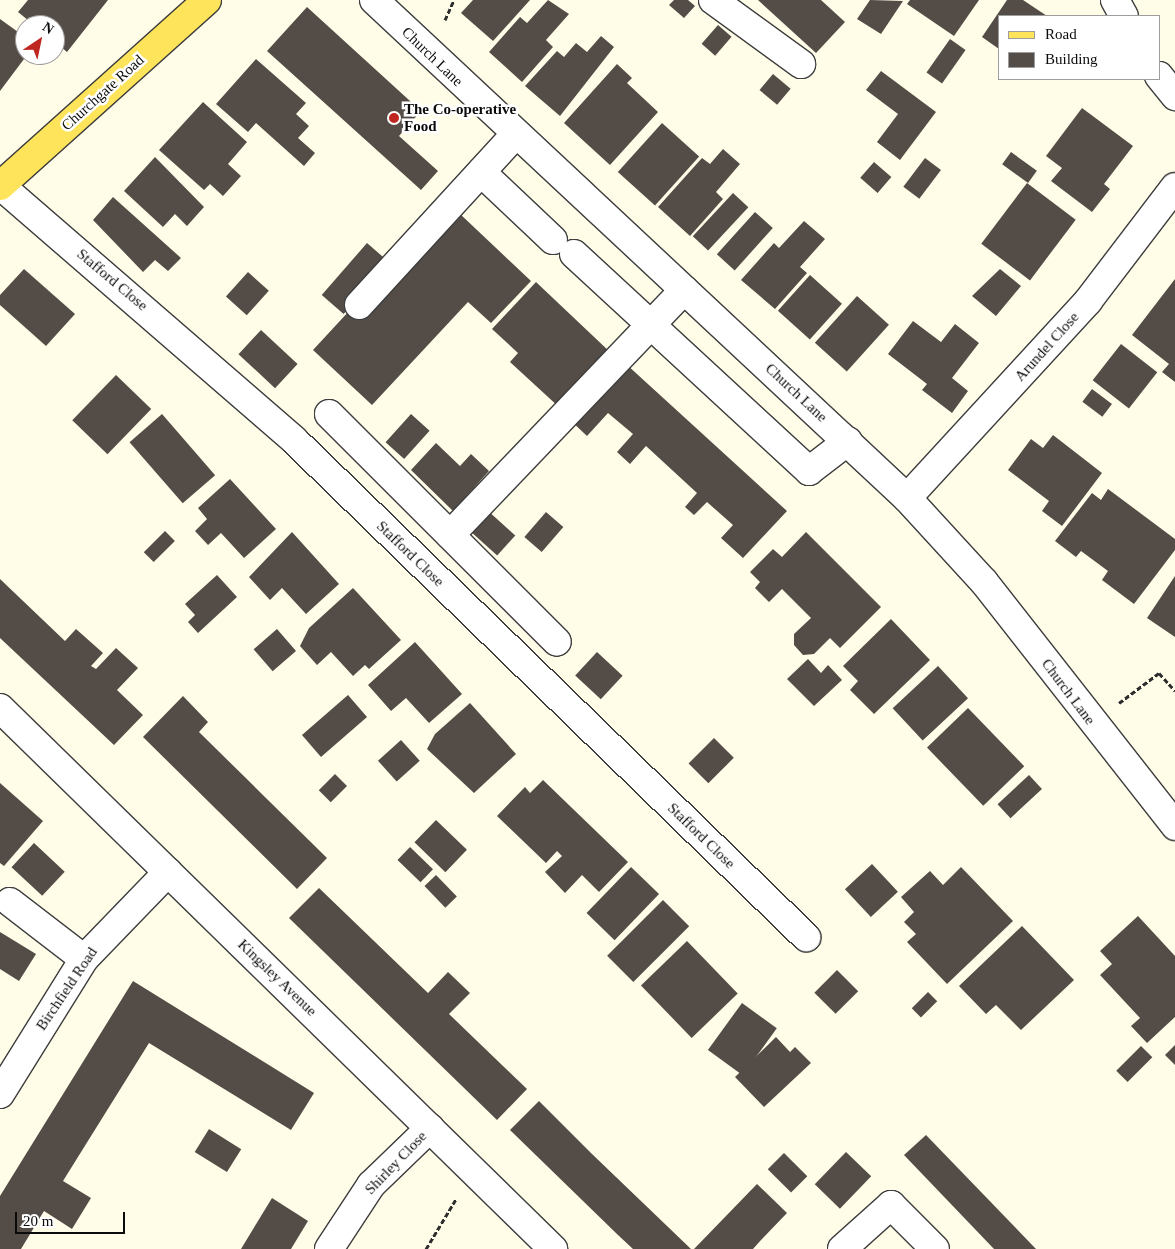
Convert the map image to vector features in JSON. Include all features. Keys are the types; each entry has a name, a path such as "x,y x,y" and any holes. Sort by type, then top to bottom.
{"main road":[{"name":"Churchgate Road","path":"0,186 207,0"}],"street":[{"name":"Church Lane","path":"374,0 515,135 848,441 907,498 984,582 1092,723 1175,826"},
{"path":"713,0 801,64"},
{"path":"1115,0 1123,15"},
{"path":"1160,77 1175,96"},
{"path":"359,305 515,135"},
{"path":"481,172 651,324 810,471 848,441"},
{"name":"Stafford Close","path":"0,186 294,440 806,937"},
{"name":"Arundel Close","path":"907,498 1088,301 1175,187"},
{"path":"450,535 684,290"},
{"path":"329,414 557,642"},
{"name":"Kingsley Avenue","path":"0,708 553,1249"},
{"name":"Birchfield Road","path":"0,1094 84,959 168,872"},
{"path":"10,902 84,959"},
{"name":"Shirley Close","path":"330,1249 371,1185 430,1128"},
{"path":"842,1249 891,1205 935,1249"}],"path":[{"path":"1092,723 1159,672 1175,691"},
{"path":"426,1249 476,1172"}],"building":[{"path":"28,0 108,0 67,52 65,50 65,15 22,15 18,12"},
{"path":"473,0 530,0 493,41 461,13"},
{"path":"548,0 569,14 546,40 553,47 522,82 489,52 520,17 527,23"},
{"path":"674,0 688,0 695,6 684,18 669,5"},
{"path":"758,0 821,0 845,22 816,53"},
{"path":"870,0 903,1 881,34 857,19"},
{"path":"910,0 979,0 954,36 907,4"},
{"path":"1007,0 1023,0 1046,15 998,15 998,48 982,37"},
{"path":"307,7 421,111 399,136 438,171 421,190 267,51"},
{"path":"0,19 15,30 15,65 20,65 0,91"},
{"path":"718,25 732,37 715,56 702,44"},
{"path":"601,36 614,47 560,116 525,86 557,51 564,57 576,43 587,52"},
{"path":"950,39 966,50 942,83 926,73"},
{"path":"256,59 306,103 296,114 309,126 298,138 315,153 304,166 256,123 248,132 216,104"},
{"path":"617,64 632,78 627,83 658,112 610,165 564,123"},
{"path":"881,71 936,112 900,160 877,142 898,114 866,90"},
{"path":"773,74 791,89 777,105 760,90"},
{"path":"203,102 247,142 228,164 241,176 223,196 210,184 204,190 159,150"},
{"path":"1082,108 1133,146 1104,184 1110,189 1092,212 1051,181 1062,168 1046,156"},
{"path":"662,123 699,156 655,206 618,172"},
{"path":"723,149 740,164 716,192 723,199 690,236 658,207 702,158 710,164"},
{"path":"1011,152 1037,171 1028,183 1002,164"},
{"path":"155,157 204,207 187,226 175,214 163,227 124,191"},
{"path":"925,158 941,170 919,199 903,187"},
{"path":"874,162 891,177 878,193 860,178"},
{"path":"1027,183 1076,220 1030,280 981,244"},
{"path":"733,193 748,207 708,250 693,236"},
{"path":"113,197 181,258 168,271 155,260 143,272 93,220"},
{"path":"755,212 773,228 735,270 717,254"},
{"path":"459,213 531,281 491,323 468,302 372,405 313,350 350,310 360,318"},
{"path":"804,221 825,239 800,267 807,273 775,309 741,280 774,243 779,248"},
{"path":"367,243 389,262 344,314 322,295"},
{"path":"24,269 75,314 46,346 0,305 0,295"},
{"path":"1000,269 1021,286 996,316 972,296"},
{"path":"248,272 269,291 247,315 226,297"},
{"path":"810,275 842,304 810,339 778,311"},
{"path":"1175,279 1175,382 1162,372 1169,364 1132,335"},
{"path":"536,282 611,353 560,408 510,362 518,353 492,329"},
{"path":"857,296 889,325 847,372 815,343"},
{"path":"913,321 941,342 955,324 979,343 952,378 968,391 952,413 922,390 927,384 888,354"},
{"path":"261,330 298,364 275,388 238,354"},
{"path":"1121,344 1157,372 1129,409 1093,380"},
{"path":"626,364 787,511 743,558 721,538 733,525 707,502 694,515 685,507 697,493 646,446 630,464 617,452 633,434 608,413 587,436 569,419"},
{"path":"116,375 151,409 107,454 72,420"},
{"path":"1092,389 1112,404 1102,417 1082,402"},
{"path":"162,414 215,475 183,503 130,442"},
{"path":"411,414 430,431 404,459 386,442"},
{"path":"1053,435 1102,473 1062,526 1042,511 1049,501 1008,470 1031,439 1043,448"},
{"path":"436,443 460,466 471,454 489,471 453,511 411,470"},
{"path":"230,479 276,529 244,558 221,533 208,545 195,531 207,519 198,508"},
{"path":"1108,489 1175,539 1175,550 1134,604 1102,580 1108,571 1081,551 1076,557 1055,541 1092,493 1101,500"},
{"path":"487,510 515,535 497,555 469,530"},
{"path":"546,512 563,527 542,552 524,537"},
{"path":"165,531 175,541 154,562 144,552"},
{"path":"292,532 339,584 306,614 282,588 270,600 249,577"},
{"path":"806,532 881,607 840,648 830,638 814,654 803,655 794,645 794,634 811,618 782,589 769,602 755,588 760,582 750,572 773,549 782,557"},
{"path":"217,575 237,597 198,633 188,622 195,615 185,604"},
{"path":"1175,576 1175,637 1147,618"},
{"path":"0,579 65,641 76,629 103,653 91,666 96,669 116,648 138,668 117,690 143,715 114,745 0,638"},
{"path":"353,588 401,640 369,669 365,665 353,676 331,652 317,665 300,646 309,628"},
{"path":"891,619 930,660 874,714 850,690 858,681 843,666"},
{"path":"277,629 296,651 273,671 254,649"},
{"path":"415,642 462,694 429,723 406,698 391,711 368,685"},
{"path":"597,652 623,676 601,699 575,675"},
{"path":"808,659 821,673 828,665 842,680 814,706 787,679"},
{"path":"938,666 968,698 923,740 893,708"},
{"path":"348,695 367,717 321,757 302,735"},
{"path":"183,696 208,722 199,732 327,858 297,889 143,737"},
{"path":"470,703 516,754 474,793 427,749 435,734"},
{"path":"968,708 1024,766 983,806 927,748"},
{"path":"714,738 734,758 708,783 689,763"},
{"path":"401,740 420,761 397,782 378,761"},
{"path":"335,774 347,786 331,802 319,790"},
{"path":"1029,775 1042,789 1011,818 998,804"},
{"path":"543,780 628,862 599,892 582,875 565,893 545,872 562,856 557,851 546,863 497,816 525,787 530,793"},
{"path":"0,783 43,821 4,866 0,863"},
{"path":"436,820 467,850 445,872 414,842"},
{"path":"34,843 65,872 42,896 11,867"},
{"path":"410,847 433,869 421,882 397,860"},
{"path":"872,864 898,892 871,917 845,889"},
{"path":"631,867 659,894 615,940 587,913"},
{"path":"961,867 1013,921 947,984 907,942 916,934 904,922 914,912 901,897 930,871 943,885"},
{"path":"436,875 457,897 445,908 424,886"},
{"path":"319,888 428,993 448,972 470,993 449,1014 527,1089 497,1120 289,918"},
{"path":"663,900 689,926 633,982 607,956"},
{"path":"1138,916 1175,956 1175,1017 1147,1043 1131,1026 1140,1018 1100,975 1112,964 1100,951"},
{"path":"1022,926 1074,980 1021,1030 996,1005 986,1014 959,986"},
{"path":"0,932 36,954 19,981 0,969"},
{"path":"687,941 738,994 692,1038 641,985"},
{"path":"837,970 858,991 836,1014 814,993"},
{"path":"133,981 314,1093 291,1130 149,1043 63,1181 91,1198 72,1229 44,1211 21,1249 0,1249 0,1196"},
{"path":"928,992 937,1001 921,1017 912,1008"},
{"path":"742,1003 777,1028 743,1075 708,1050"},
{"path":"776,1037 790,1052 795,1047 811,1063 764,1107 735,1077"},
{"path":"1175,1045 1175,1065 1165,1055"},
{"path":"1141,1046 1152,1057 1128,1082 1116,1071"},
{"path":"539,1101 691,1249 633,1249 510,1130"},
{"path":"209,1129 241,1149 227,1172 195,1152"},
{"path":"926,1135 1036,1249 994,1249 904,1155"},
{"path":"846,1152 871,1176 840,1209 815,1184"},
{"path":"784,1153 807,1176 791,1193 768,1169"},
{"path":"757,1184 787,1213 753,1249 694,1249"},
{"path":"272,1198 308,1221 291,1249 241,1249"}],"place":[{"name":"The Co-operative Food","path":"394,118"}]}
